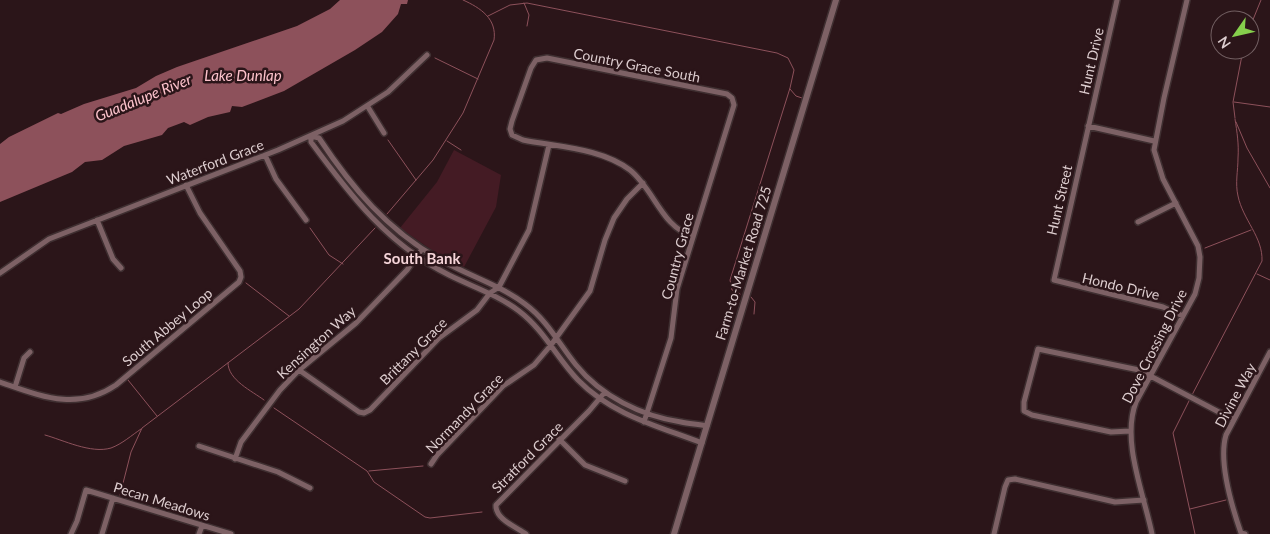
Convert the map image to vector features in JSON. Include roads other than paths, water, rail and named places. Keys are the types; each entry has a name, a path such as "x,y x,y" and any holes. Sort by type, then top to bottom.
{"street":[{"name":"Farm-to-Market Road 725","path":"674,534 836,0"},
{"name":"Hunt Drive","path":"1088,126 1117,0"},
{"name":"Dove Crossing Drive","path":"1152,534 1130,432 1133,409 1195,294 1199,278 1200,258 1194,234 1176,203 1156,161 1154,141 1187,0"},
{"name":"Waterford Grace","path":"0,273 41,244 311,136 368,107 396,85 427,55"},
{"name":"Country Grace South","path":"549,145 523,140 511,132 512,121 531,68 536,60 546,58 727,94 732,98"},
{"name":"Country Grace","path":"644,422 671,338 677,289 734,105 732,98"},
{"path":"368,107 384,133"},
{"path":"1088,126 1154,141"},
{"name":"Hunt Street","path":"1054,280 1088,126"},
{"path":"702,443 680,433 644,422 619,411 599,399 573,375 552,345 524,316 490,293 449,275 389,235 360,207 311,142 311,136 319,138 341,171 370,206 395,229 422,249 453,267 499,287 533,310 557,336 576,364 604,392 623,403 647,412 683,423 707,426"},
{"path":"549,145 608,158 628,169 643,183 674,226 680,232 693,236"},
{"name":"Brittany Grace","path":"299,370 357,411 364,413 370,410 444,333 482,306 490,293 499,287 529,230 549,145"},
{"path":"264,155 276,179 306,220"},
{"name":"Normandy Grace","path":"432,464 437,454 503,386 534,365 552,345 590,291 605,240 614,218 626,200 643,183"},
{"name":"South Abbey Loop","path":"0,382 67,401 88,398 99,394 116,385 239,282 240,271 200,213 186,185"},
{"path":"1138,222 1176,203"},
{"path":"97,220 113,259 121,268"},
{"name":"Kensington Way","path":"234,458 238,447 274,397 299,370 348,331 408,270 422,249"},
{"name":"Hondo Drive","path":"1054,280 1163,307 1183,316"},
{"path":"1130,432 1111,432 1032,415 1024,411 1024,402 1038,349 1133,368 1150,375 1234,420"},
{"path":"15,387 24,358 30,352"},
{"name":"Divine Way","path":"1245,534 1241,533 1237,521 1222,453 1226,435 1270,352"},
{"name":"Stratford Grace","path":"526,534 499,516 496,512 496,505 604,392"},
{"path":"680,433 683,423"},
{"path":"559,439 586,465 626,481"},
{"path":"198,446 278,472 310,488"},
{"path":"994,534 1004,487 1008,480 1015,479 1115,502 1144,500"},
{"name":"Pecan Meadows","path":"71,534 86,490 230,534"},
{"path":"102,534 113,498"},
{"path":"199,534 202,526"}],"water":[{"name":"Lake Dunlap","path":"340,0 408,0 407,4 401,4 398,14 382,32 284,91 242,107 232,106 230,112 208,117 190,125 184,122 168,128 162,135 124,146 102,160 85,162 72,172 0,202 0,144 9,137 58,113 61,114 84,104 136,88 156,76 177,67 297,26 330,9"}],"waterway":[{"path":"387,214 433,160 463,113 494,40 493,26 490,20 482,11 463,0"},
{"path":"1257,10 1261,0"},
{"path":"524,3 529,15 527,26"},
{"path":"488,16 510,5 527,3 777,53 788,58 794,70 790,88 730,280 732,290 740,294"},
{"path":"435,58 478,79"},
{"path":"1235,118 1233,102 1241,60"},
{"path":"790,89 796,96 802,98"},
{"path":"1234,102 1270,107"},
{"path":"1192,395 1262,261 1259,244 1244,213 1237,191 1238,148 1235,119"},
{"path":"1236,122 1247,148 1270,188"},
{"path":"388,140 416,180"},
{"path":"447,141 461,150"},
{"path":"310,228 329,255 343,264"},
{"path":"120,495 131,452 142,428 299,309 375,228"},
{"path":"1205,248 1251,230"},
{"path":"1257,274 1270,280"},
{"path":"246,283 289,316"},
{"path":"751,297 755,302 754,314"},
{"path":"228,363 229,369 236,380 264,400"},
{"path":"128,380 157,416"},
{"path":"1190,399 1173,433 1195,534"},
{"path":"274,408 367,471 374,482 425,517 482,512"},
{"path":"45,435 77,446 103,449 119,444 141,429"},
{"path":"369,471 423,466"},
{"path":"1190,509 1226,500"}],"district":[{"name":"South Bank","path":"422,258"}],"water label":[{"name":"Guadalupe River","path":"143,97"}]}
